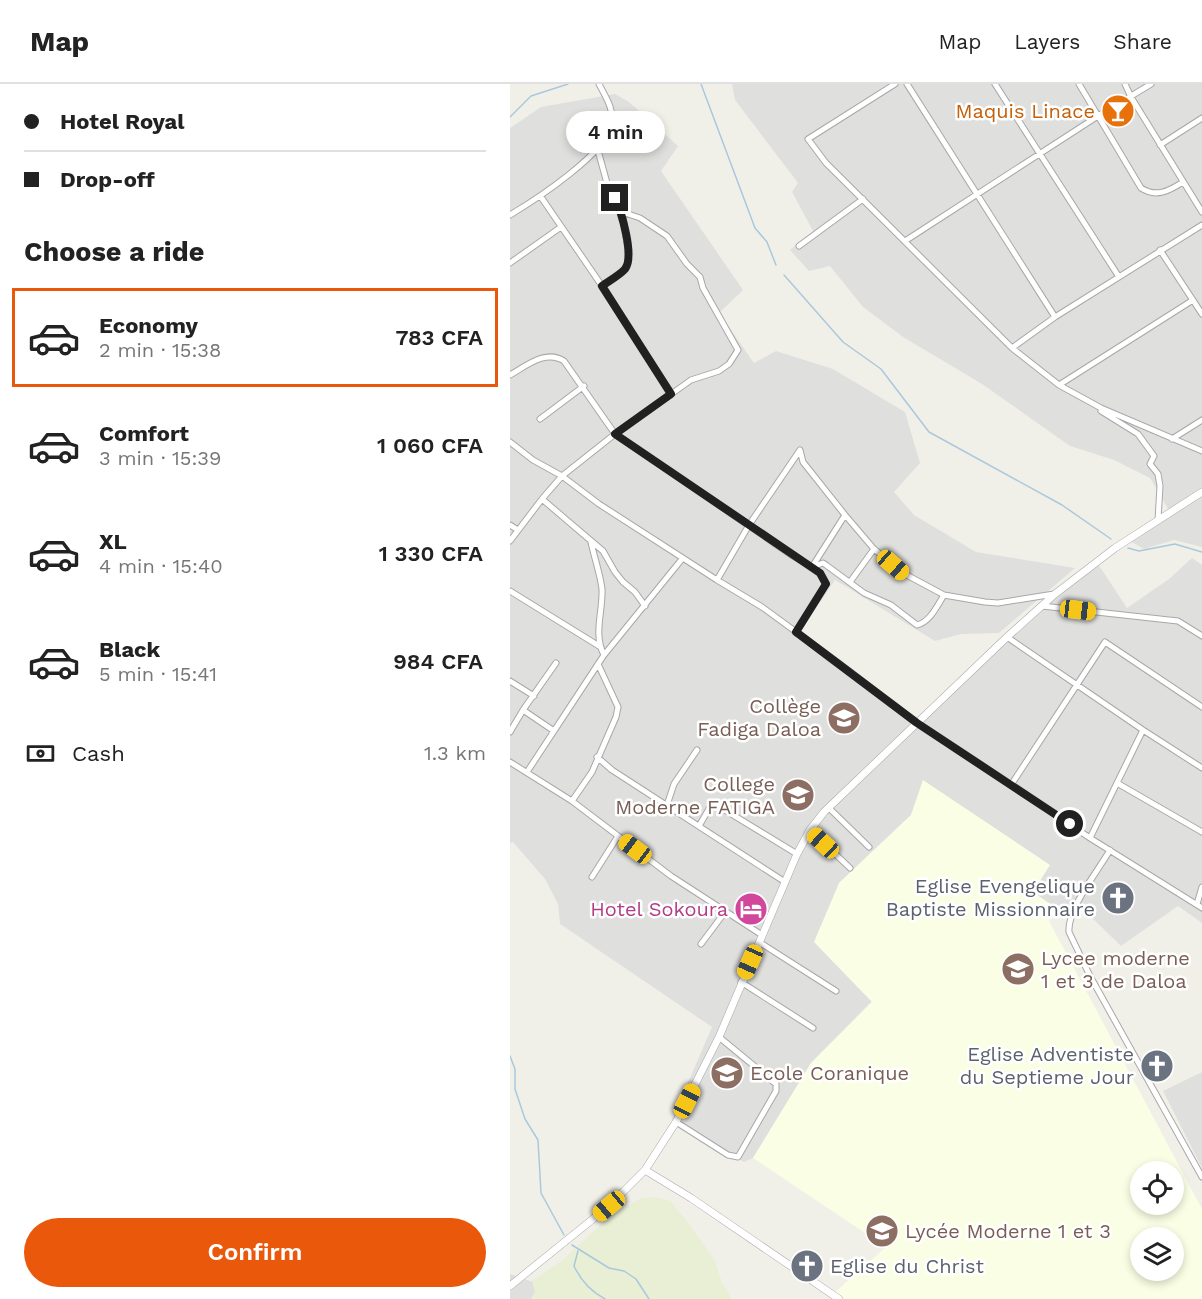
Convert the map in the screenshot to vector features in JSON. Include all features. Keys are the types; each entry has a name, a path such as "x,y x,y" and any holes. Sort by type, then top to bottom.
{"street":[{"path":"510,215 541,197 580,166 606,137 612,125 612,112 599,84"},
{"path":"895,84 808,140 826,163 1012,348 1059,385 1202,451"},
{"path":"906,84 1055,317"},
{"path":"995,84 1119,277"},
{"path":"1079,84 1141,188 1151,193 1162,193 1183,182"},
{"path":"1125,84 1202,212"},
{"path":"905,241 1151,84"},
{"path":"1160,145 1202,118"},
{"path":"597,147 608,183 622,212 628,250 628,263 625,269 602,286"},
{"path":"541,197 602,286 671,394"},
{"path":"799,246 863,199"},
{"path":"510,541 562,476 615,434 691,380 719,371 729,364 738,350 703,288 700,277 687,264 667,236 640,218 622,212"},
{"path":"1012,348 1055,317 1202,225"},
{"path":"510,263 561,227"},
{"path":"1160,250 1202,314"},
{"path":"1059,385 1193,300"},
{"path":"510,375 547,356 564,361 584,386 615,434 820,573 826,584 796,632"},
{"path":"540,419 584,386"},
{"path":"1083,398 1138,435 1154,455 1150,464 1158,474 1161,491 1158,520"},
{"path":"1172,439 1202,420"},
{"path":"510,441 533,460 562,476 682,559 762,607 917,723 1199,906 1202,887"},
{"path":"717,580 749,525 800,450 803,462 845,515 874,549 903,573 944,595 998,603 1055,594"},
{"path":"510,1286 609,1206 645,1170 676,1122 719,1037 797,854 810,830 829,808 1055,594 1091,565 1202,492"},
{"path":"542,499 603,551 619,577 635,592 645,606"},
{"path":"812,567 845,515"},
{"path":"510,525 518,530"},
{"path":"591,540 602,587 598,626 599,646 604,655"},
{"path":"850,582 874,549"},
{"path":"527,772 604,655 682,559"},
{"path":"812,567 823,563 864,593 891,605 917,625 929,618 944,595"},
{"path":"510,591 599,646"},
{"path":"1042,606 1178,621 1202,636"},
{"path":"1007,638 1202,768"},
{"path":"1011,785 1105,642 1202,707"},
{"path":"510,732 556,663"},
{"path":"572,801 592,772 597,757 615,723 618,707 598,664"},
{"path":"510,681 534,696"},
{"path":"523,710 554,731"},
{"path":"1090,837 1143,730"},
{"path":"667,805 674,784 697,750"},
{"path":"597,757 612,770 785,882"},
{"path":"510,762 572,801 671,876 836,991"},
{"path":"1117,783 1202,832"},
{"path":"699,826 710,807 715,804 797,854"},
{"path":"829,808 868,847"},
{"path":"810,830 850,868"},
{"path":"592,877 618,836"},
{"path":"1110,850 1074,909 1068,924 1069,932 1090,976 1202,1177"},
{"path":"701,944 725,912"},
{"path":"741,982 813,1028"},
{"path":"676,1122 732,1157 738,1157 776,1091 777,1086 773,1082 719,1037"},
{"path":"645,1170 691,1198 839,1299"}],"shaded area":[{"path":"732,84 1202,84 1202,547 1174,540 1144,549 1130,541 1170,512 1150,478 1114,460 1070,446 982,384 903,337 863,307 830,266 809,271 790,250 813,231 792,192 798,183 735,100"},
{"path":"615,94 629,102 678,146 661,171 743,290 719,313 754,363 776,351 833,369 905,412 920,463 894,492 914,515 976,552 1075,568 999,633 961,634 935,641 835,580 796,638 917,723 1096,561 1127,608 1169,579 1192,558 1202,565 1202,923 1178,906 1121,946 1081,907 1063,914 1033,892 1049,865 923,781 911,815 839,883 872,1001 811,1063 753,1158 744,1162 672,1120 712,1027 560,924 558,904 545,879 513,842 510,843 510,128 541,107"},
{"path":"923,780 1050,865 1033,892 1056,908 1049,921 1176,1161 1130,1161 1130,1215 1184,1215 1184,1175 1202,1209 1202,1299 840,1299 833,1294 886,1247 753,1158 811,1063 872,1002 814,942 839,883 911,815"},
{"path":"1202,1072 1202,1168 1163,1091"},
{"path":"655,1197 670,1201 690,1225 715,1261 722,1283 732,1299 531,1299 535,1292 532,1281 563,1260 607,1219 641,1198"},
{"path":"510,1274 533,1282 535,1292 531,1299 510,1299"}],"waterway":[{"path":"510,117 531,96 568,84"},
{"path":"701,84 755,228 767,242 776,265"},
{"path":"784,275 843,342 881,369 929,432 1062,505 1111,539"},
{"path":"1128,548 1139,551 1175,544 1202,552"},
{"path":"510,1056 515,1069 515,1089 525,1119 538,1140 541,1193 564,1235"},
{"path":"572,1245 609,1268 624,1271 636,1279 649,1299"},
{"path":"578,1251 574,1266 590,1289 605,1299"}],"place":[{"name":"Maquis Linace","path":"1118,111"},
{"name":"Collège Fadiga Daloa","path":"844,718"},
{"name":"College Moderne FATIGA","path":"798,795"},
{"name":"Eglise Evengelique Baptiste Missionnaire","path":"1118,898"},
{"name":"Hotel Sokoura","path":"751,909"},
{"name":"Lycee moderne 1 et 3 de Daloa","path":"1018,969"},
{"name":"Eglise Adventiste du Septieme Jour","path":"1157,1066"},
{"name":"Ecole Coranique","path":"727,1073"},
{"name":"Lycée Moderne 1 et 3","path":"882,1231"},
{"name":"Eglise du Christ","path":"807,1266"}],"route":[{"path":"615,198 622,212 628,263 625,269 602,286 671,394 615,434 820,573 826,584 796,632 917,723 1070,824"}]}
